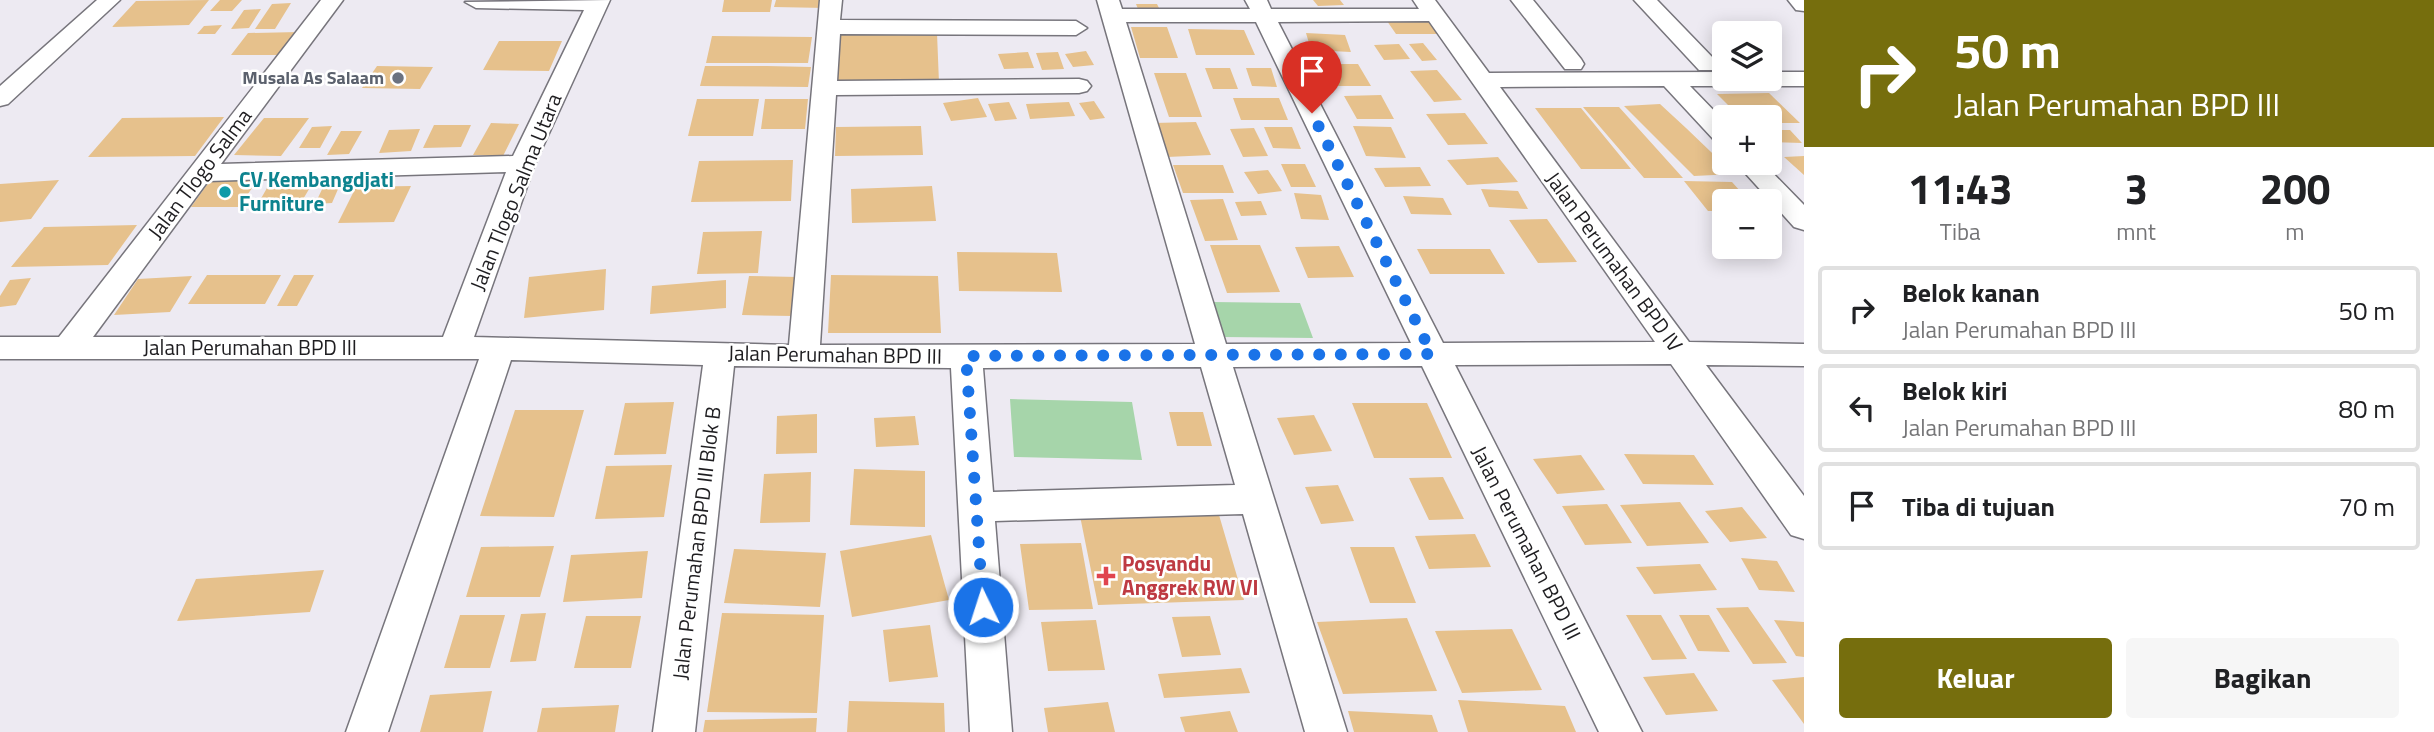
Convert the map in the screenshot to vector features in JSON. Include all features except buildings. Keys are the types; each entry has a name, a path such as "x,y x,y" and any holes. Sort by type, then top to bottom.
{"street":[{"path":"0,99 108,0"},
{"name":"Jalan Tlogo Salma","path":"68,347 332,0"},
{"path":"804,357 831,0"},
{"path":"1522,0 1573,64"},
{"path":"1645,0 1707,65"},
{"path":"1799,0 1804,5"},
{"path":"476,2 598,2"},
{"name":"Jalan Tlogo Salma Utara","path":"454,349 522,164 598,2"},
{"path":"1326,732 1110,8 1430,8"},
{"name":"Jalan Perumahan BPD III","path":"1260,8 1621,732"},
{"name":"Jalan Perumahan BPD IV","path":"1430,8 1804,524"},
{"path":"828,27 1076,28"},
{"path":"1670,79 1712,123"},
{"path":"1482,80 1804,79"},
{"path":"825,88 1079,86"},
{"path":"201,173 522,164"},
{"path":"1760,175 1804,221"},
{"name":"Jalan Perumahan BPD III","path":"0,348 499,348 804,357 1679,353 1804,355"},
{"path":"367,732 499,348"},
{"name":"Jalan Perumahan BPD III Blok B","path":"674,732 720,354"},
{"path":"966,356 991,732"},
{"path":"977,507 1256,499"}],"green space":[{"path":"1212,302 1300,303 1313,338 1223,337"},
{"path":"1010,399 1132,402 1142,460 1014,457"}],"place":[{"name":"Musala As Salaam","path":"398,78"},
{"name":"CV Kembangdjati Furniture","path":"225,192"},
{"name":"Posyandu Anggrek RW VI","path":"1106,576"}],"route":[{"path":"983,607 966,356 1432,354 1312,113"}]}
